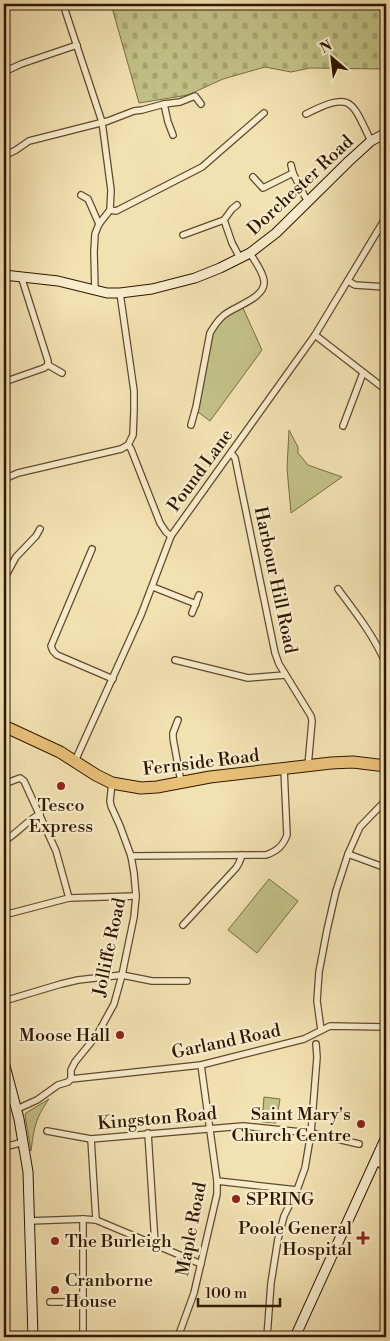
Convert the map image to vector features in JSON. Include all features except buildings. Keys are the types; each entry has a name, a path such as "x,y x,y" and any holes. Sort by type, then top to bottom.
{"highway":[{"name":"Fernside Road","path":"4,726 52,748 112,783 141,788 157,788 210,777 308,766 353,762 386,766"}],"main road":[{"name":"Dorchester Road","path":"4,275 58,281 107,293 120,293 195,278 250,253 276,233 371,141 386,132"},
{"path":"4,1062 16,1105 28,1172 33,1337"},
{"path":"295,1337 386,1137"}],"street":[{"path":"63,4 102,122 111,190 110,210 99,224 95,234 95,291"},
{"path":"4,72 21,64 77,46"},
{"path":"4,156 29,141 102,122 130,112 180,102 195,96 201,104"},
{"path":"306,114 316,105 335,102 344,102 352,105 371,141"},
{"path":"164,104 173,135"},
{"path":"110,210 116,211 202,167 264,113"},
{"path":"291,165 293,173 308,201"},
{"path":"252,177 263,188 293,173"},
{"path":"81,195 88,199 99,224"},
{"path":"183,235 224,220 237,205"},
{"name":"Pound Lane","path":"75,761 153,587 172,536 315,335 386,217"},
{"path":"224,220 232,243 240,258"},
{"path":"191,425 210,333 216,322 226,313 257,296 263,289 263,276 250,253"},
{"path":"21,276 48,365"},
{"path":"348,280 355,284 386,286"},
{"path":"4,479 18,473 121,449 128,445 132,435 134,391 120,293"},
{"path":"315,335 386,390"},
{"path":"48,365 62,374"},
{"path":"4,382 48,365"},
{"path":"343,426 364,373"},
{"path":"128,445 160,523 166,532 172,536"},
{"name":"Harbour Hill Road","path":"232,453 235,458 279,664 311,716 308,766"},
{"path":"4,579 16,557 36,536 40,529"},
{"path":"92,548 51,646 52,651 57,654 113,679"},
{"path":"153,587 196,604"},
{"path":"338,589 359,616 386,664"},
{"path":"192,613 199,595"},
{"path":"175,660 248,678 285,675"},
{"path":"178,720 173,738 180,782"},
{"path":"131,856 273,853 284,843 287,835 284,769"},
{"path":"4,784 20,778 23,779 56,851 68,898"},
{"name":"Jolliffe Road","path":"71,1079 71,1070 75,1062 90,1045 114,1004 134,917 136,896 134,873 131,856 111,806 112,783"},
{"path":"321,1030 317,1001 320,964 336,891 348,854 360,827 386,800"},
{"path":"4,841 40,814"},
{"path":"348,854 386,868"},
{"path":"183,925 236,868 242,855"},
{"path":"4,915 68,898 136,896"},
{"path":"4,1001 78,980 122,975 152,981 187,981"},
{"name":"Garland Road","path":"16,1105 37,1100 58,1085 71,1079 201,1065 296,1041 330,1026 386,1027"},
{"path":"266,1337 271,1283 278,1239 284,1216 305,1168 311,1133 317,1057 316,1044"},
{"name":"Maple Road","path":"178,1337 194,1293 216,1194 217,1181 201,1065"},
{"path":"4,1100 16,1105"},
{"name":"Kingston Road","path":"47,1131 91,1139 243,1126 311,1133 359,1144"},
{"path":"148,1133 155,1244"},
{"path":"91,1139 96,1220"},
{"path":"4,1147 24,1142"},
{"path":"375,1162 386,1167"},
{"path":"217,1181 297,1190"},
{"path":"82,1219 83,1337"},
{"path":"29,1221 96,1220 201,1264"},
{"path":"50,1302 83,1302"}],"green space":[{"path":"111,4 386,4 386,69 310,68 291,72 265,67 223,79 188,95 139,103"},
{"path":"243,308 262,350 210,421 198,412 203,367 212,333 219,322 228,314"},
{"path":"289,430 298,447 298,453 308,465 342,477 291,513 287,468"},
{"path":"269,879 298,901 257,953 228,930"},
{"path":"264,1097 280,1099 276,1123 262,1122"},
{"path":"49,1099 36,1124 31,1151 25,1115"}],"place":[{"name":"Tesco Express","path":"61,786"},
{"name":"Moose Hall","path":"120,1035"},
{"name":"Saint Mary's Church Centre","path":"361,1124"},
{"name":"SPRING","path":"236,1199"},
{"name":"Poole General Hospital","path":"363,1238"},
{"name":"The Burleigh","path":"55,1241"},
{"name":"Cranborne House","path":"55,1290"}]}
